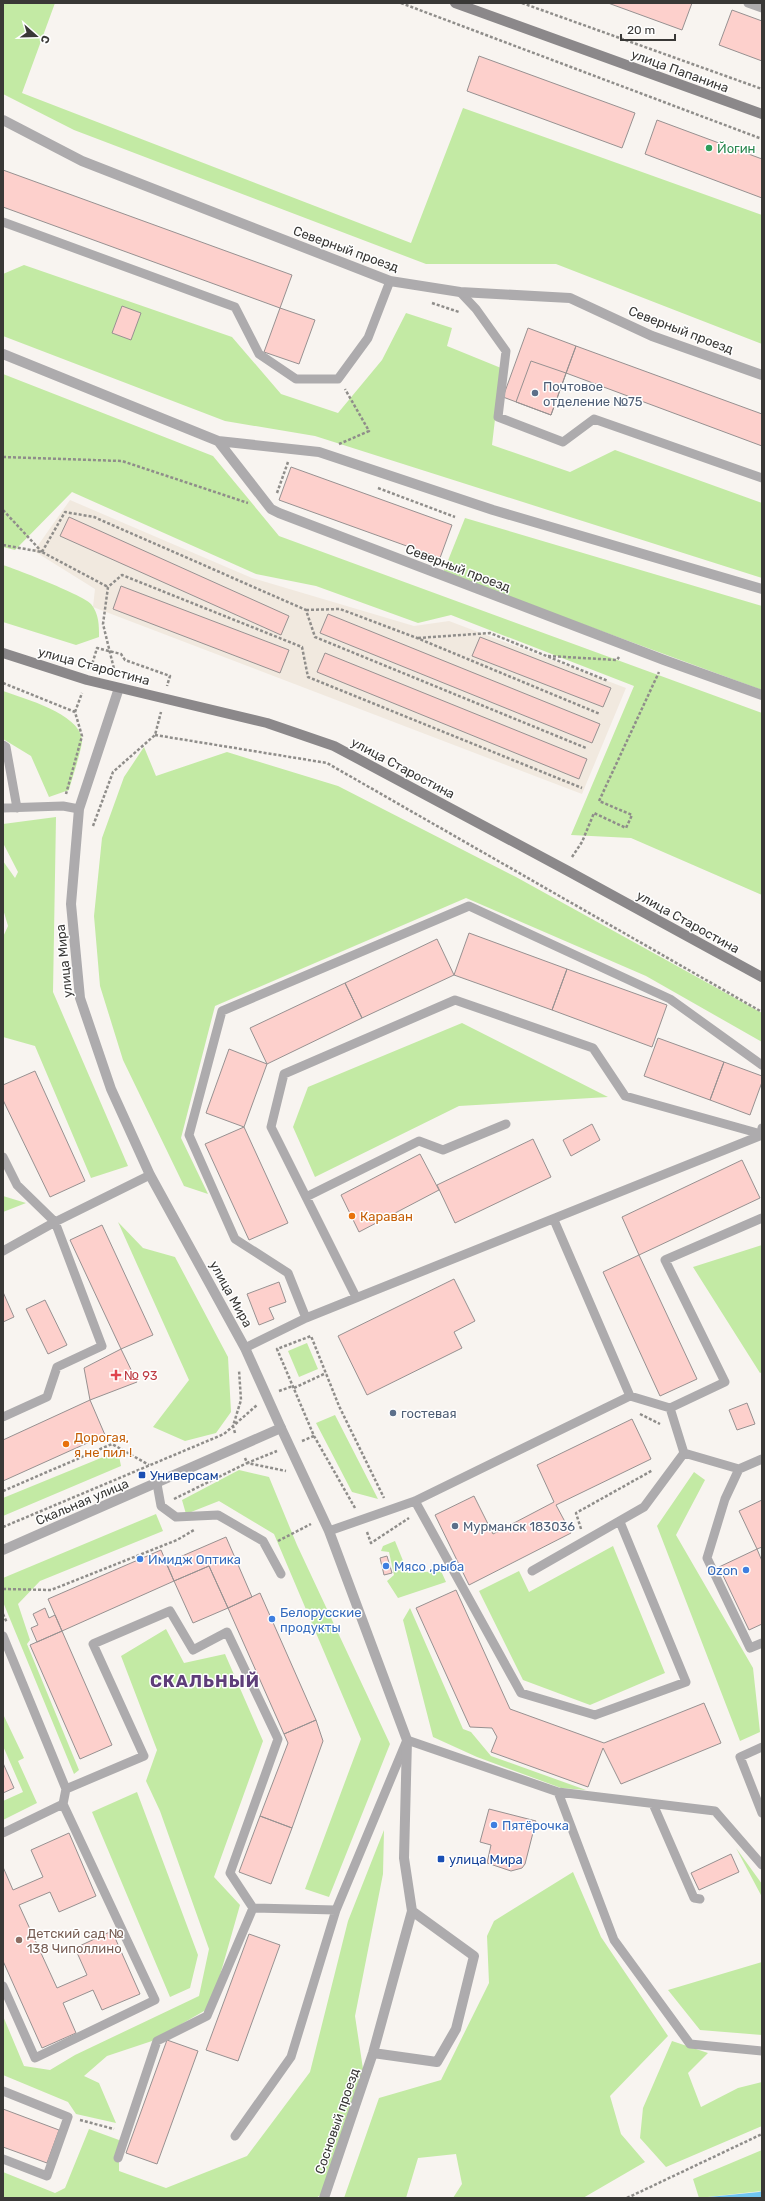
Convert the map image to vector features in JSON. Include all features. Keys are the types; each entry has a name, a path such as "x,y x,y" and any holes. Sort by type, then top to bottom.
{"main road":[{"name":"улица Папанина","path":"454,3 762,114"},
{"name":"улица Старостина","path":"3,653 119,688 267,723 334,746 762,977"}],"street":[{"name":"Северный проезд","path":"3,120 82,161 390,281 460,292 570,298 652,336 762,375"},
{"path":"3,354 218,441 319,452 493,510 762,589"},
{"name":"Северный проезд","path":"218,441 271,509 279,513 625,646 762,695"},
{"name":"улица Мира","path":"119,688 80,809 71,904 80,998 111,1089 150,1175 250,1346 281,1428 329,1531 407,1740 404,1858 412,1911 373,2053"},
{"name":"Скальная улица","path":"3,1550 157,1484 281,1428"},
{"path":"373,2053 437,2062 456,2029 474,1956 412,1911"},
{"name":"Сосновый проезд","path":"324,2198 373,2053"}],"lane":[{"path":"748,3 762,8"},
{"path":"3,222 235,307 259,354 296,379 338,379 368,338 390,281"},
{"path":"460,292 476,310 506,351 498,417 563,442 594,419 762,478"},
{"path":"3,745 6,747 17,808"},
{"path":"3,808 63,806 80,809"},
{"path":"306,1318 288,1273 235,1239 189,1134 222,1011 469,906 670,999 762,1065"},
{"path":"356,1297 271,1127 284,1074 455,1000 593,1048 625,1096 762,1132"},
{"path":"306,1197 419,1140 443,1150 506,1124"},
{"path":"250,1346 306,1318 356,1297 554,1220 762,1132"},
{"path":"3,1157 17,1185 55,1222 102,1346 56,1367 47,1397 3,1417"},
{"path":"3,1251 55,1222 150,1175"},
{"path":"329,1531 415,1501 630,1396 670,1408 725,1382 665,1260 762,1218"},
{"path":"554,1220 630,1396"},
{"path":"670,1408 684,1452"},
{"path":"684,1452 739,1470"},
{"path":"532,1571 644,1507 684,1452"},
{"path":"762,1459 739,1470 725,1499 707,1558 750,1648 762,1643"},
{"path":"157,1484 161,1506 176,1518 218,1515 263,1541 281,1574"},
{"path":"415,1501 521,1693 595,1715 686,1682 620,1522"},
{"path":"66,1789 144,1756 93,1644 170,1611 193,1650 227,1632 278,1739 230,1873 253,1908"},
{"path":"3,1636 66,1789 63,1804 155,2000 34,2058 3,1986"},
{"path":"235,2136 292,2058 336,1910 407,1740 558,1792 715,1811 762,1865"},
{"path":"762,1747 740,1757 762,1813"},
{"path":"558,1792 614,1940 690,2044 762,2051"},
{"path":"3,1833 63,1804"},
{"path":"653,1804 694,1898 700,1899"},
{"path":"253,1908 336,1910"},
{"path":"118,2158 157,2040 207,2016 253,1908"},
{"path":"3,2091 68,2116 47,2176 3,2159"}],"path":[{"path":"401,3 762,139"},
{"path":"522,3 762,89"},
{"path":"319,452 369,431 338,379"},
{"path":"3,457 122,461 249,503"},
{"path":"279,486 290,458"},
{"path":"374,487 455,516"},
{"path":"3,510 42,552"},
{"path":"42,552 65,512 94,517 306,610 340,609 418,638 600,714"},
{"path":"3,545 42,552 108,588"},
{"path":"119,688 103,624 108,588 122,575 302,647 308,677 582,788"},
{"path":"306,610 315,637 586,748"},
{"path":"418,638 490,633 608,681"},
{"path":"545,655 617,660 625,646"},
{"path":"564,869 582,842 594,813 626,828 632,814 599,801 654,682"},
{"path":"3,683 75,712 82,736 63,806"},
{"path":"92,828 113,772 155,735 327,763 762,1012"},
{"path":"250,1346 278,1349 311,1336 339,1406 390,1509"},
{"path":"278,1349 314,1436 362,1520 371,1543 421,1511"},
{"path":"3,1527 224,1434 233,1426 241,1400 238,1369"},
{"path":"294,1388 326,1373"},
{"path":"637,1413 661,1424 662,1432"},
{"path":"3,1491 112,1444 149,1465"},
{"path":"161,1506 247,1463 291,1472"},
{"path":"575,1534 581,1530 576,1513 657,1468"},
{"path":"265,1546 317,1522"},
{"path":"3,1589 51,1590 177,1540 195,1530"},
{"path":"68,2116 115,2129"},
{"path":"628,2198 762,2134"}],"shaded area":[{"path":"70,500 252,578 414,626 449,621 626,688 582,794 93,607 95,589 34,551"}],"green space":[{"path":"3,3 55,3 22,93 411,243 463,108 762,215 762,344 556,264 426,264 74,130 3,94"},
{"path":"24,265 232,337 281,394 338,413 382,360 406,313 452,328 447,346 501,368 492,445 570,472 615,450 762,503 762,578 315,436 225,421 3,336 3,274"},
{"path":"3,374 213,456 279,536 762,713 762,895 631,838 571,835 634,686 451,615 418,623 316,586 256,574 72,492 15,550 3,547"},
{"path":"465,518 762,606 762,690 443,573"},
{"path":"3,565 50,583 86,600 94,608 97,616 99,624 99,637 76,645 3,622"},
{"path":"3,691 37,703 61,714 78,730 82,743 69,790 49,797 31,756 3,739"},
{"path":"144,747 156,776 227,752 338,786 516,877 762,1013 762,1042 646,976 466,898 215,1006 181,1138 208,1194 184,1186 123,1060 100,986 94,916 102,838 124,777"},
{"path":"56,817 53,992 128,1166 91,1178 35,1046 3,1037 3,937 8,926 3,909 3,861 15,878 18,872 3,843 3,824"},
{"path":"462,1023 608,1097 459,1106 315,1177 293,1127 308,1087"},
{"path":"3,1196 26,1203 3,1212"},
{"path":"118,1222 143,1248 175,1257 228,1357 231,1412 216,1433 185,1441 153,1427 189,1380"},
{"path":"762,1245 762,1372 760,1373 693,1267"},
{"path":"307,1343 318,1369 299,1377 288,1351"},
{"path":"335,1415 378,1499 352,1492 316,1423"},
{"path":"118,1451 121,1466 3,1516 3,1498"},
{"path":"239,1470 269,1477 297,1545 390,1744 329,1897 305,1889 361,1739 274,1534 219,1501 186,1514 182,1500"},
{"path":"694,1472 705,1480 676,1535 753,1668 760,1732 740,1741 657,1526"},
{"path":"156,1514 163,1531 40,1581 18,1604 30,1640 27,1644 79,1770 74,1774 3,1602 3,1578"},
{"path":"395,1541 408,1573 441,1571 446,1582 398,1598 387,1581 394,1575 389,1552 381,1551 383,1546"},
{"path":"613,1546 665,1673 590,1705 523,1680 479,1591 519,1571 529,1592"},
{"path":"410,1608 463,1729 471,1732 491,1756 586,1790 561,1788 477,1757 433,1737 403,1620"},
{"path":"166,1629 184,1663 225,1654 263,1741 214,1877 240,1905 211,2007 152,2041 107,2056 84,2076 99,2083 116,2123 76,2114 68,2102 3,2075 3,2016 24,2066 50,2070 75,2055 199,1996 209,1949 160,1811 146,1781 157,1750 121,1656"},
{"path":"3,1714 24,1758 18,1761 37,1803 3,1820 3,1801 23,1792 3,1746"},
{"path":"137,1792 198,1955 190,1988 170,1997 92,1812"},
{"path":"384,1830 383,1874 355,2016 363,2069 322,2194 316,2198 3,2198 3,2172 55,2193 65,2188 89,2129 119,2140 119,2171 166,2188 247,2156 310,2072 348,1921"},
{"path":"736,1848 762,1884 762,1897"},
{"path":"573,1872 601,1937 668,2036 610,2096 621,2134 645,2162 583,2198 453,2198 462,2184 456,2154 418,2158 406,2198 344,2198 379,2098 441,2080 489,1983 487,1936 494,1921"},
{"path":"762,1962 762,2035 700,2030 668,1990"},
{"path":"672,2041 708,2053 688,2073 701,2107 738,2088 762,2082 762,2126 666,2167 640,2138 643,2108"},
{"path":"762,2150 762,2191 699,2198 693,2179"}],"water":[{"path":"762,2191 762,2198 699,2198 759,2192"}],"building":[{"path":"608,3 692,3 682,30"},
{"path":"732,10 762,21 762,61 719,45"},
{"path":"479,56 635,113 622,148 467,91"},
{"path":"657,120 762,159 762,198 645,154"},
{"path":"3,170 292,275 280,308 3,207"},
{"path":"122,306 141,313 131,340 112,333"},
{"path":"280,308 315,320 299,364 264,352"},
{"path":"528,328 576,346 551,415 503,397"},
{"path":"576,346 762,414 762,446 566,373"},
{"path":"531,361 566,373 551,415 516,402"},
{"path":"291,467 452,525 440,558 279,500"},
{"path":"69,517 289,616 281,635 60,536"},
{"path":"121,586 289,650 280,673 113,609"},
{"path":"328,614 600,724 592,743 320,633"},
{"path":"480,637 611,688 603,707 472,656"},
{"path":"325,653 587,759 579,779 317,672"},
{"path":"469,933 567,969 552,1010 454,975"},
{"path":"437,939 454,975 362,1018 345,983"},
{"path":"567,969 667,1005 652,1047 552,1010"},
{"path":"345,983 362,1018 267,1064 250,1028"},
{"path":"658,1038 724,1062 710,1100 644,1076"},
{"path":"229,1049 267,1064 244,1127 206,1113"},
{"path":"724,1062 762,1076 762,1082 750,1115 710,1100"},
{"path":"35,1071 85,1181 50,1197 3,1100 3,1085"},
{"path":"592,1124 600,1140 571,1156 563,1140"},
{"path":"244,1127 288,1223 249,1240 205,1144"},
{"path":"533,1139 551,1177 455,1223 437,1185"},
{"path":"420,1154 439,1190 359,1232 341,1195"},
{"path":"742,1160 760,1198 639,1255 622,1217"},
{"path":"102,1225 153,1335 121,1349 70,1240"},
{"path":"639,1255 697,1379 660,1396 603,1272"},
{"path":"454,1279 475,1321 454,1332 462,1348 367,1395 338,1336"},
{"path":"279,1282 286,1302 269,1308 274,1319 259,1325 247,1294"},
{"path":"3,1292 14,1317 3,1322"},
{"path":"45,1300 67,1345 48,1354 26,1309"},
{"path":"121,1349 137,1382 90,1400 84,1368"},
{"path":"90,1400 105,1435 3,1481 3,1440"},
{"path":"747,1403 755,1424 737,1430 729,1410"},
{"path":"632,1419 651,1459 556,1505 571,1533 469,1585 435,1515 474,1496 493,1534 554,1502 537,1465"},
{"path":"762,1500 762,1547 757,1549 739,1511"},
{"path":"226,1537 252,1597 228,1608 209,1566 174,1581 166,1563"},
{"path":"757,1549 762,1561 762,1624 749,1630 719,1567"},
{"path":"161,1550 174,1581 62,1631 48,1599"},
{"name":"Мясо ,рыба","path":"387,1556 392,1573 384,1575 380,1558"},
{"path":"209,1566 228,1608 193,1623 174,1581"},
{"path":"456,1590 510,1709 604,1743 704,1703 721,1743 621,1784 603,1748 588,1787 491,1752 497,1737 492,1728 470,1727 416,1608"},
{"path":"260,1593 316,1720 284,1734 228,1608"},
{"path":"45,1608 49,1618 55,1615 62,1631 37,1642 31,1628 38,1625 33,1614"},
{"path":"62,1631 112,1745 80,1759 30,1645"},
{"path":"316,1720 323,1741 292,1828 260,1816 288,1743 284,1734"},
{"path":"3,1763 14,1788 3,1793"},
{"path":"489,1809 536,1821 525,1864 522,1868 511,1871 487,1863 491,1845 480,1842"},
{"path":"260,1816 292,1828 271,1884 239,1872"},
{"name":"Детский сад № 138 Чиполлино","path":"69,1833 96,1896 59,1912 50,1892 19,1905 57,1988 87,1975 75,1948 112,1931 140,1994 102,2010 93,1990 63,2003 76,2033 42,2048 3,1961 3,1867 13,1890 43,1877 31,1850"},
{"path":"731,1854 739,1872 699,1890 691,1873"},
{"path":"249,1934 280,1945 238,2061 206,2050"},
{"path":"167,2040 198,2051 157,2164 126,2153"},
{"path":"3,2109 59,2130 47,2163 3,2147"}],"place":[{"name":"Йогин","path":"709,148"},
{"name":"Почтовое отделение №75","path":"535,393"},
{"name":"Караван","path":"352,1216"},
{"name":"№ 93","path":"116,1375"},
{"name":"гостевая","path":"393,1413"},
{"name":"Дорогая, я не пил !","path":"66,1444"},
{"name":"Универсам","path":"142,1475"},
{"name":"Мурманск 183036","path":"455,1526"},
{"name":"Имидж Оптика","path":"140,1559"},
{"name":"Мясо ,рыба","path":"386,1566"},
{"name":"Ozon","path":"746,1570"},
{"name":"Белорусские продукты","path":"272,1619"},
{"name":"Пятёрочка","path":"494,1825"},
{"name":"улица Мира","path":"441,1859"},
{"name":"Детский сад № 138 Чиполлино","path":"19,1940"}],"district":[{"name":"СКАЛЬНЫЙ","path":"205,1681"}]}
